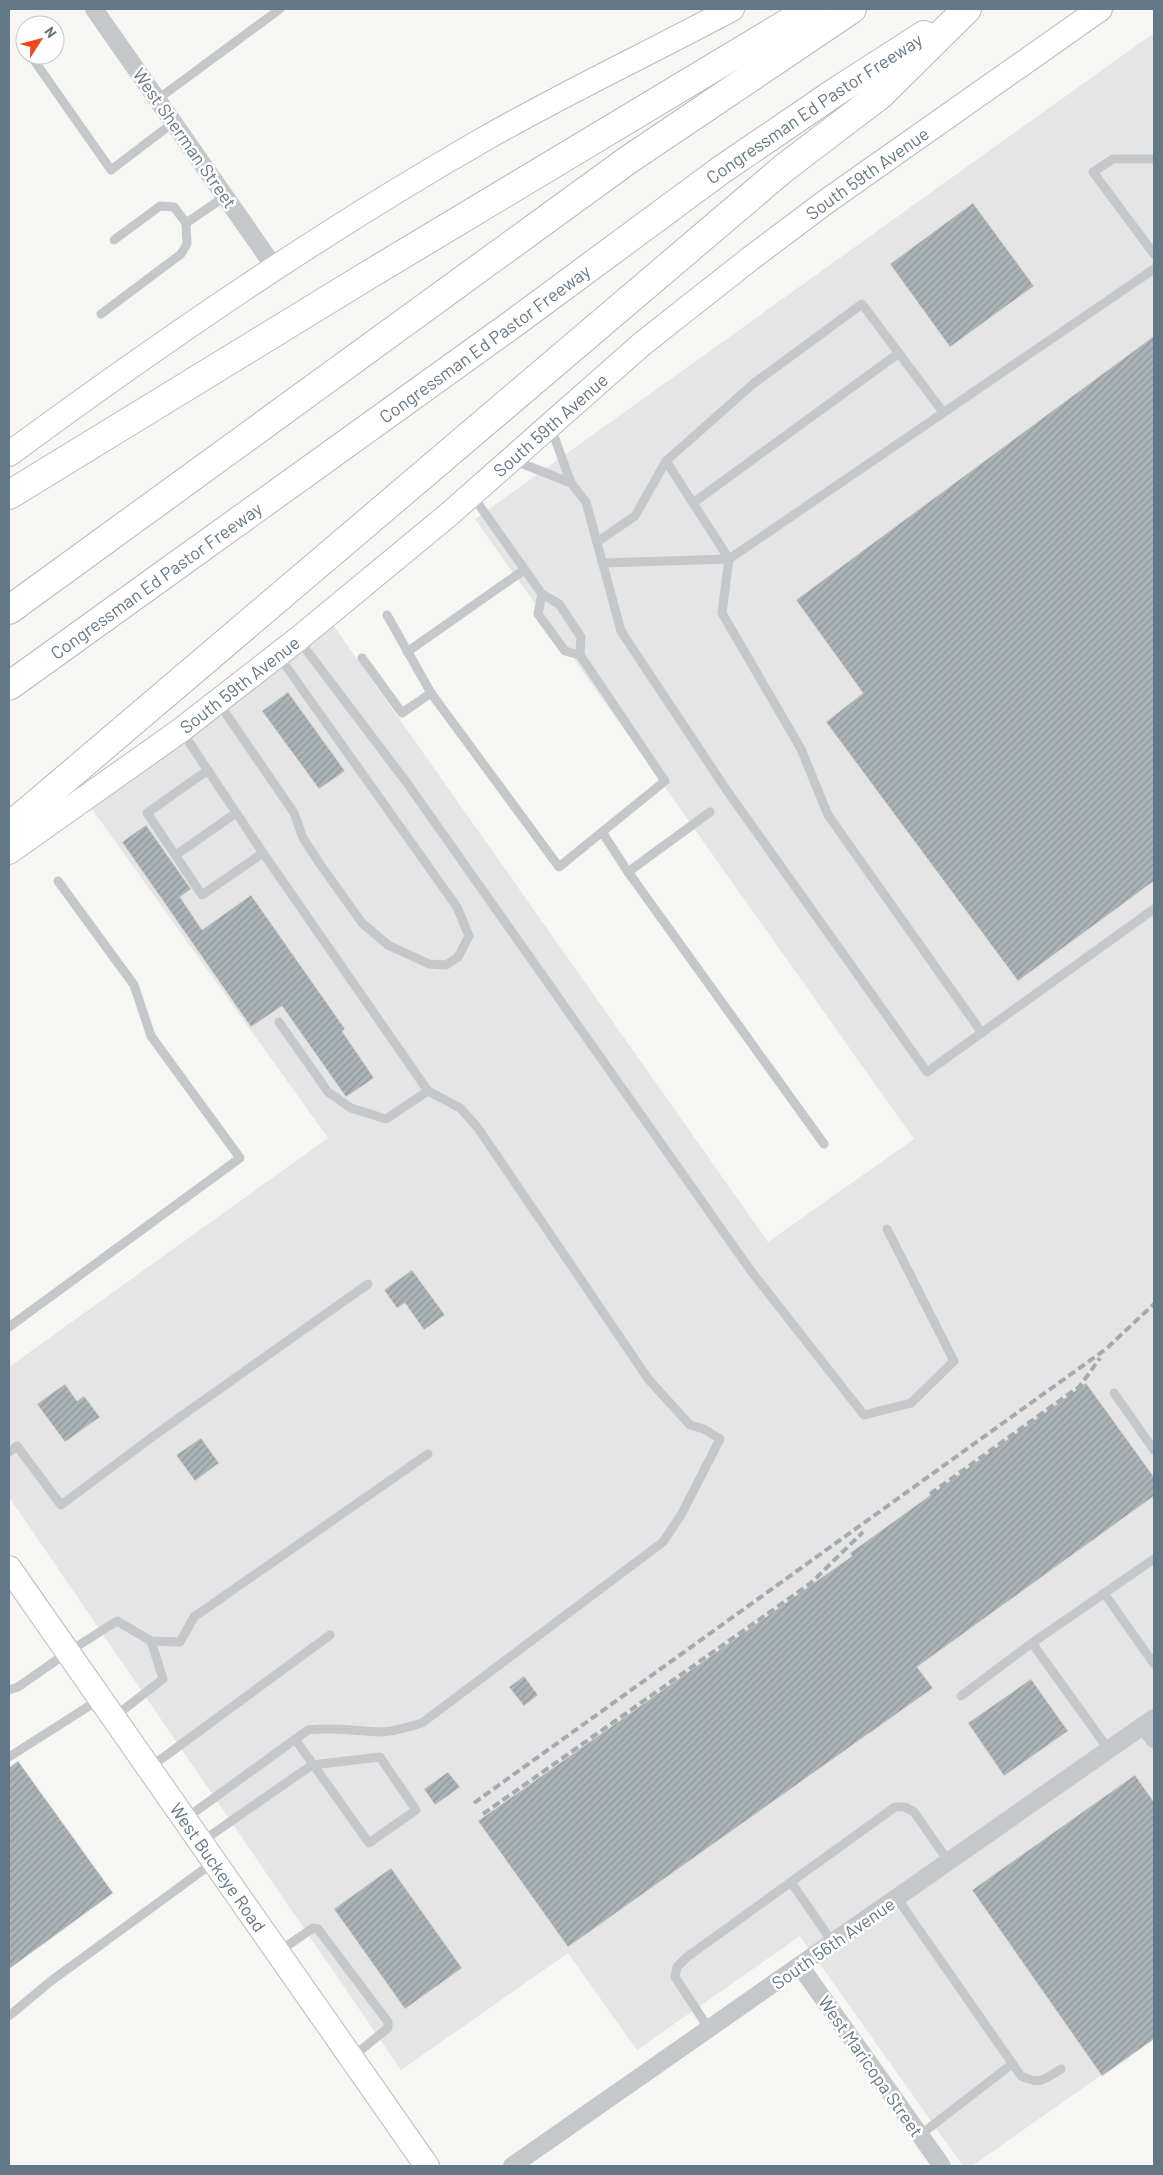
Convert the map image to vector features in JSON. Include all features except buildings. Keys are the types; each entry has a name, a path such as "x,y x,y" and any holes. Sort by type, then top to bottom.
{"highway":[{"path":"9,494 364,277 504,195 811,9"},
{"path":"9,610 628,160 852,9"},
{"path":"9,827 784,168 880,95 966,9"},
{"name":"Congressman Ed Pastor Freeway","path":"9,686 514,322 721,170 837,91 966,9"}],"main road":[{"path":"9,454 197,319 388,196 487,138 732,9"},
{"name":"South 59th Avenue","path":"9,852 181,730 278,655 472,494 549,424 642,344 819,206 1100,9"},
{"name":"West Buckeye Road","path":"12,1579 68,1652 427,2166"}],"street":[{"name":"West Sherman Street","path":"94,9 275,268"},
{"name":"South 56th Avenue","path":"512,2166 1108,1750 1151,1727"},
{"name":"West Maricopa Street","path":"800,1966 942,2166"}],"lane":[{"path":"158,99 280,9"},
{"path":"37,65 111,170 174,122"},
{"path":"1154,159 1113,159 1094,172 1154,254"},
{"path":"186,222 226,196"},
{"path":"101,314 181,254 187,244 186,222 174,208 160,206 114,240"},
{"path":"602,563 729,559 1154,269"},
{"path":"597,542 635,516 666,461 753,384 862,304 944,412"},
{"path":"693,503 899,353"},
{"path":"549,424 571,483 586,502 621,631 723,785 927,1072 1154,909"},
{"path":"511,459 571,483"},
{"path":"666,461 729,559 722,613 801,749 828,815 982,1033"},
{"path":"387,615 431,693 559,867 665,781 580,655 581,637 559,604 542,594 472,494"},
{"path":"407,652 524,570"},
{"path":"542,594 538,614 565,651 580,655"},
{"path":"298,639 408,783 750,1271 864,1416 911,1403 954,1360 887,1229"},
{"path":"218,702 294,814 303,838 362,923 388,945 429,964 446,965 458,957 469,936 458,907 278,655"},
{"path":"362,658 402,713 431,693"},
{"path":"181,730 263,853 428,1091 460,1108 478,1128 649,1380 690,1425 704,1429 720,1439 680,1515 663,1542 422,1724 399,1730 380,1732 327,1728 308,1730 184,1819"},
{"path":"208,770 147,813 202,895 263,853"},
{"path":"628,872 710,812"},
{"path":"176,855 236,813"},
{"path":"602,832 628,872 824,1144"},
{"path":"9,1327 240,1158 151,1036 134,985 58,881"},
{"path":"279,1022 328,1092 352,1108 386,1119 428,1091"},
{"path":"9,1452 17,1446 61,1505 159,1432 368,1284"},
{"path":"1114,1393 1154,1450"},
{"path":"9,1690 18,1688 117,1620 151,1641 180,1642 194,1617 428,1454"},
{"path":"961,1696 1032,1643 1154,1559"},
{"path":"1104,1593 1154,1664"},
{"path":"149,1768 330,1635"},
{"path":"9,1757 163,1679 151,1641"},
{"path":"1032,1643 1108,1750"},
{"path":"200,1842 312,1765 380,1757 416,1810 369,1843 312,1765 295,1739"},
{"path":"709,2029 675,1977 677,1968 687,1957 895,1806 905,1807 914,1812 949,1862"},
{"path":"9,2016 51,1981 214,1861"},
{"path":"791,1882 833,1943"},
{"path":"897,1898 1021,2076 1032,2081 1044,2081 1061,2069"},
{"path":"278,1952 313,1928 318,1929 388,2022 388,2028 351,2058"},
{"path":"920,2135 1012,2064"}],"shaded area":[{"path":"1154,33 1154,2038 972,2166 963,2166 800,1936 637,2050 568,1953 401,2070 9,1497 9,1367 328,1138 92,809 333,625 768,1242 914,1139 475,519"}],"railway":[{"path":"474,1803 1106,1349 1154,1304"},
{"path":"930,1494 1080,1386 1100,1358"},
{"path":"483,1814 811,1583 863,1532"}]}
